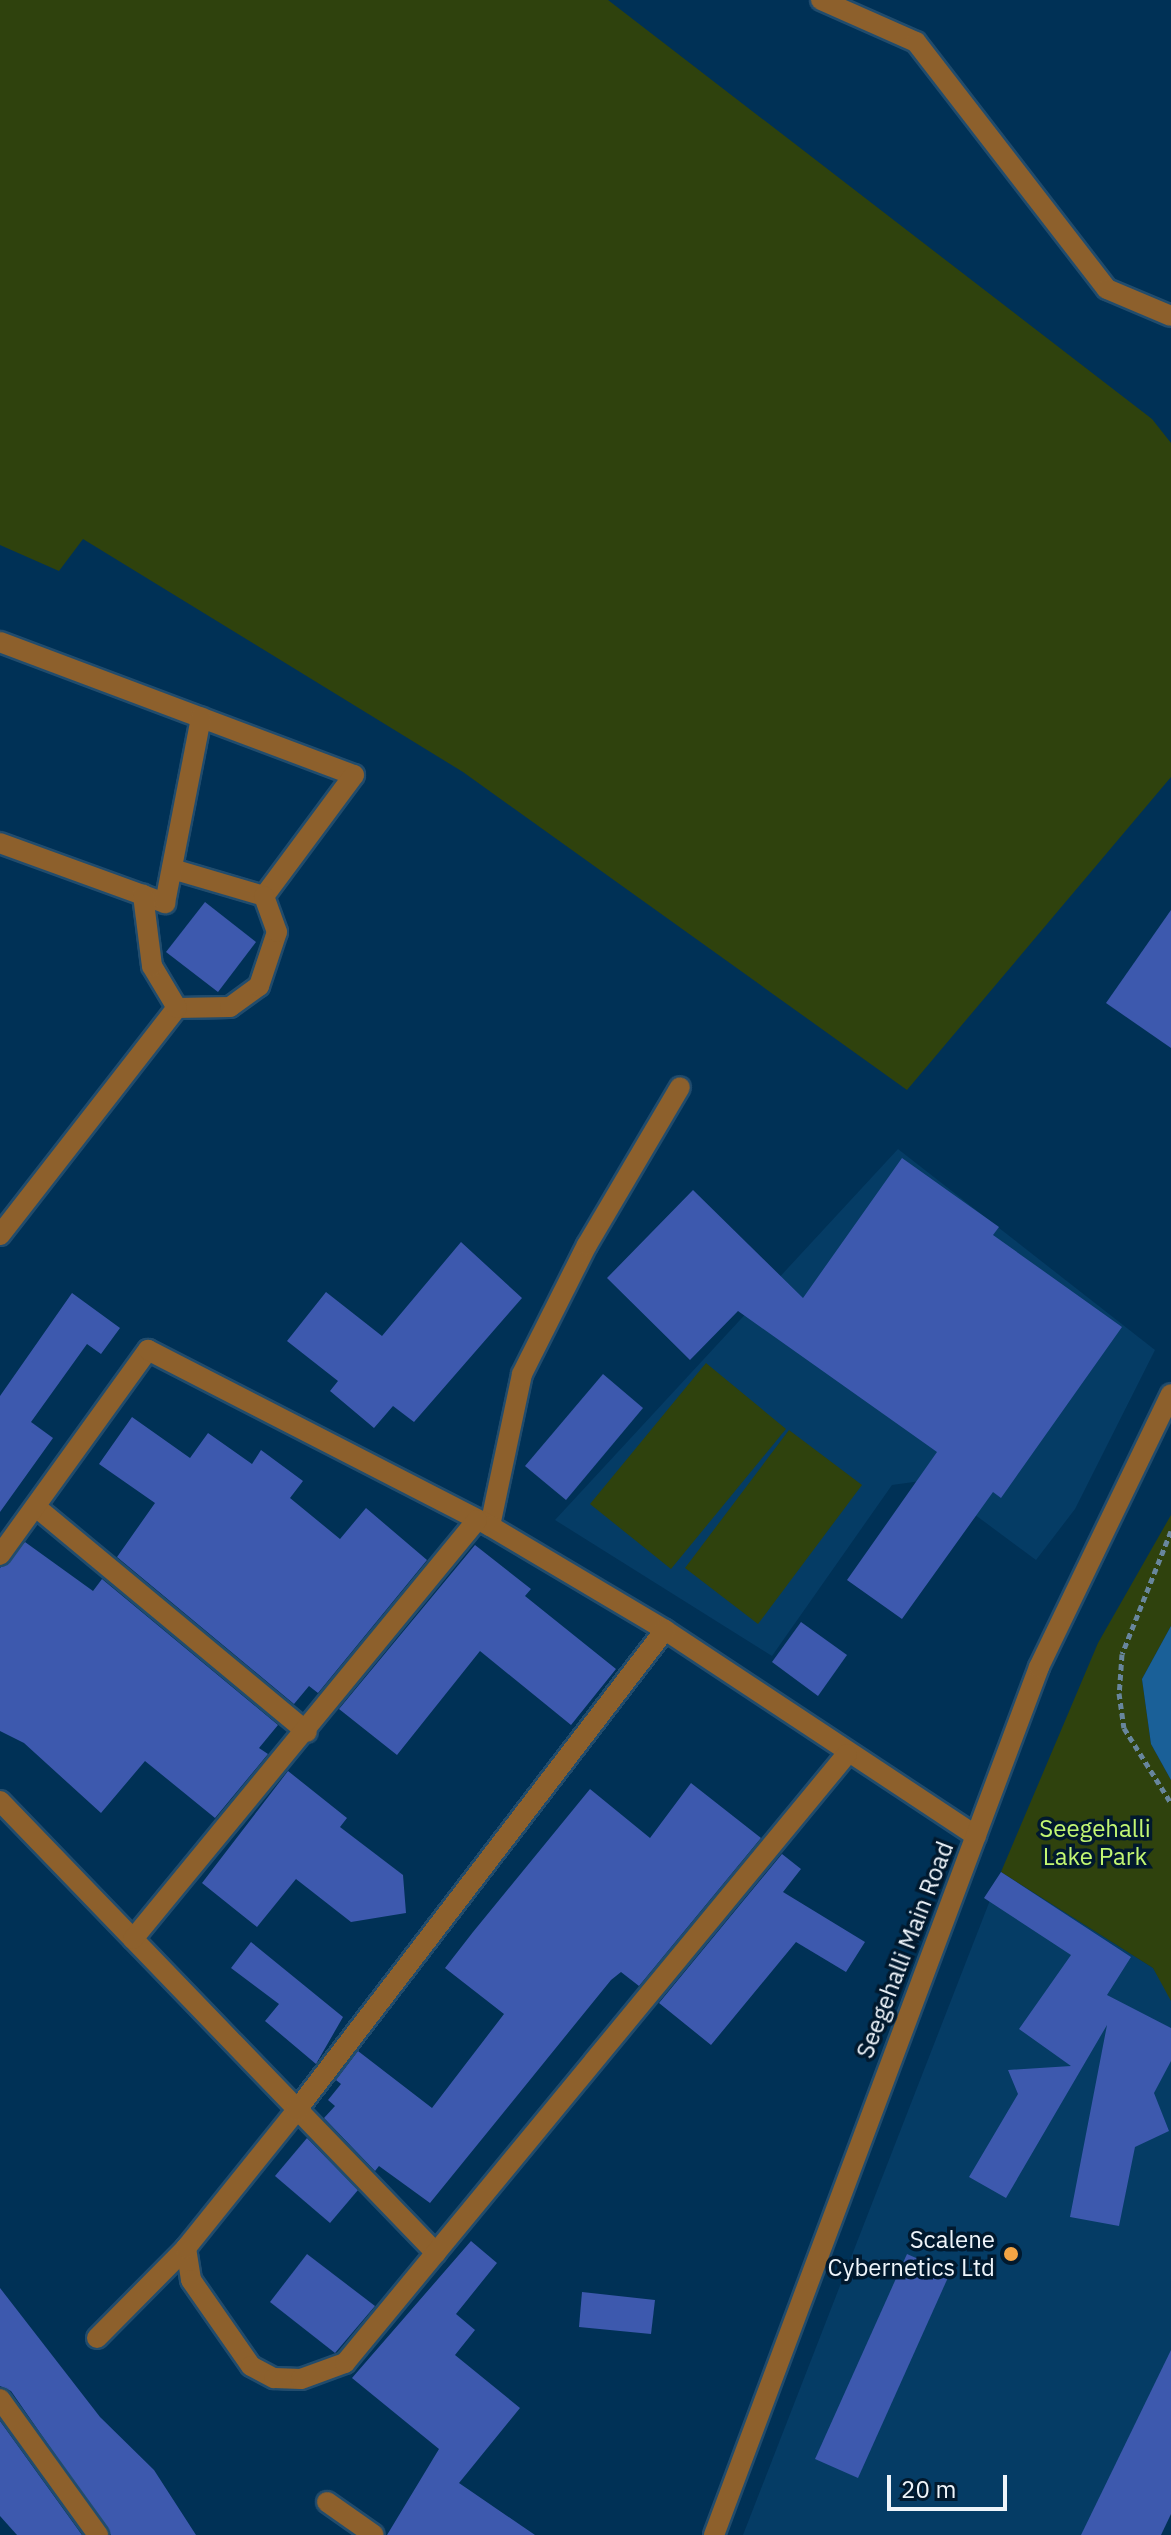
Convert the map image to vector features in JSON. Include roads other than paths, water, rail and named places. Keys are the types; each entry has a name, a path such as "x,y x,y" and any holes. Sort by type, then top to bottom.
{"street":[{"path":"821,0 916,42 1107,289 1171,316"},
{"path":"0,642 354,775 264,896"},
{"path":"0,843 165,903 201,717"},
{"path":"172,869 264,896"},
{"path":"143,895 152,966 177,1008"},
{"path":"177,1008 230,1007 259,986 277,932 264,896"},
{"path":"0,1235 177,1008"},
{"path":"133,1939 483,1523 522,1374 587,1245 680,1087"},
{"path":"0,1555 148,1350 483,1523 665,1630 847,1754 976,1836"},
{"name":"Seegehalli Main Road","path":"714,2535 1039,1667 1171,1394"},
{"path":"36,1507 307,1732"},
{"path":"97,2338 186,2248 296,2111 665,1630"},
{"path":"186,2248 191,2280 251,2366 274,2378 301,2379 345,2363 847,1754"},
{"path":"0,1801 436,2253"},
{"path":"0,2399 98,2535"},
{"path":"327,2502 374,2535"}],"place":[{"name":"Scalene Cybernetics Ltd","path":"1011,2254"}],"park label":[{"name":"Seegehalli Lake Park","path":"1095,1843"}]}
